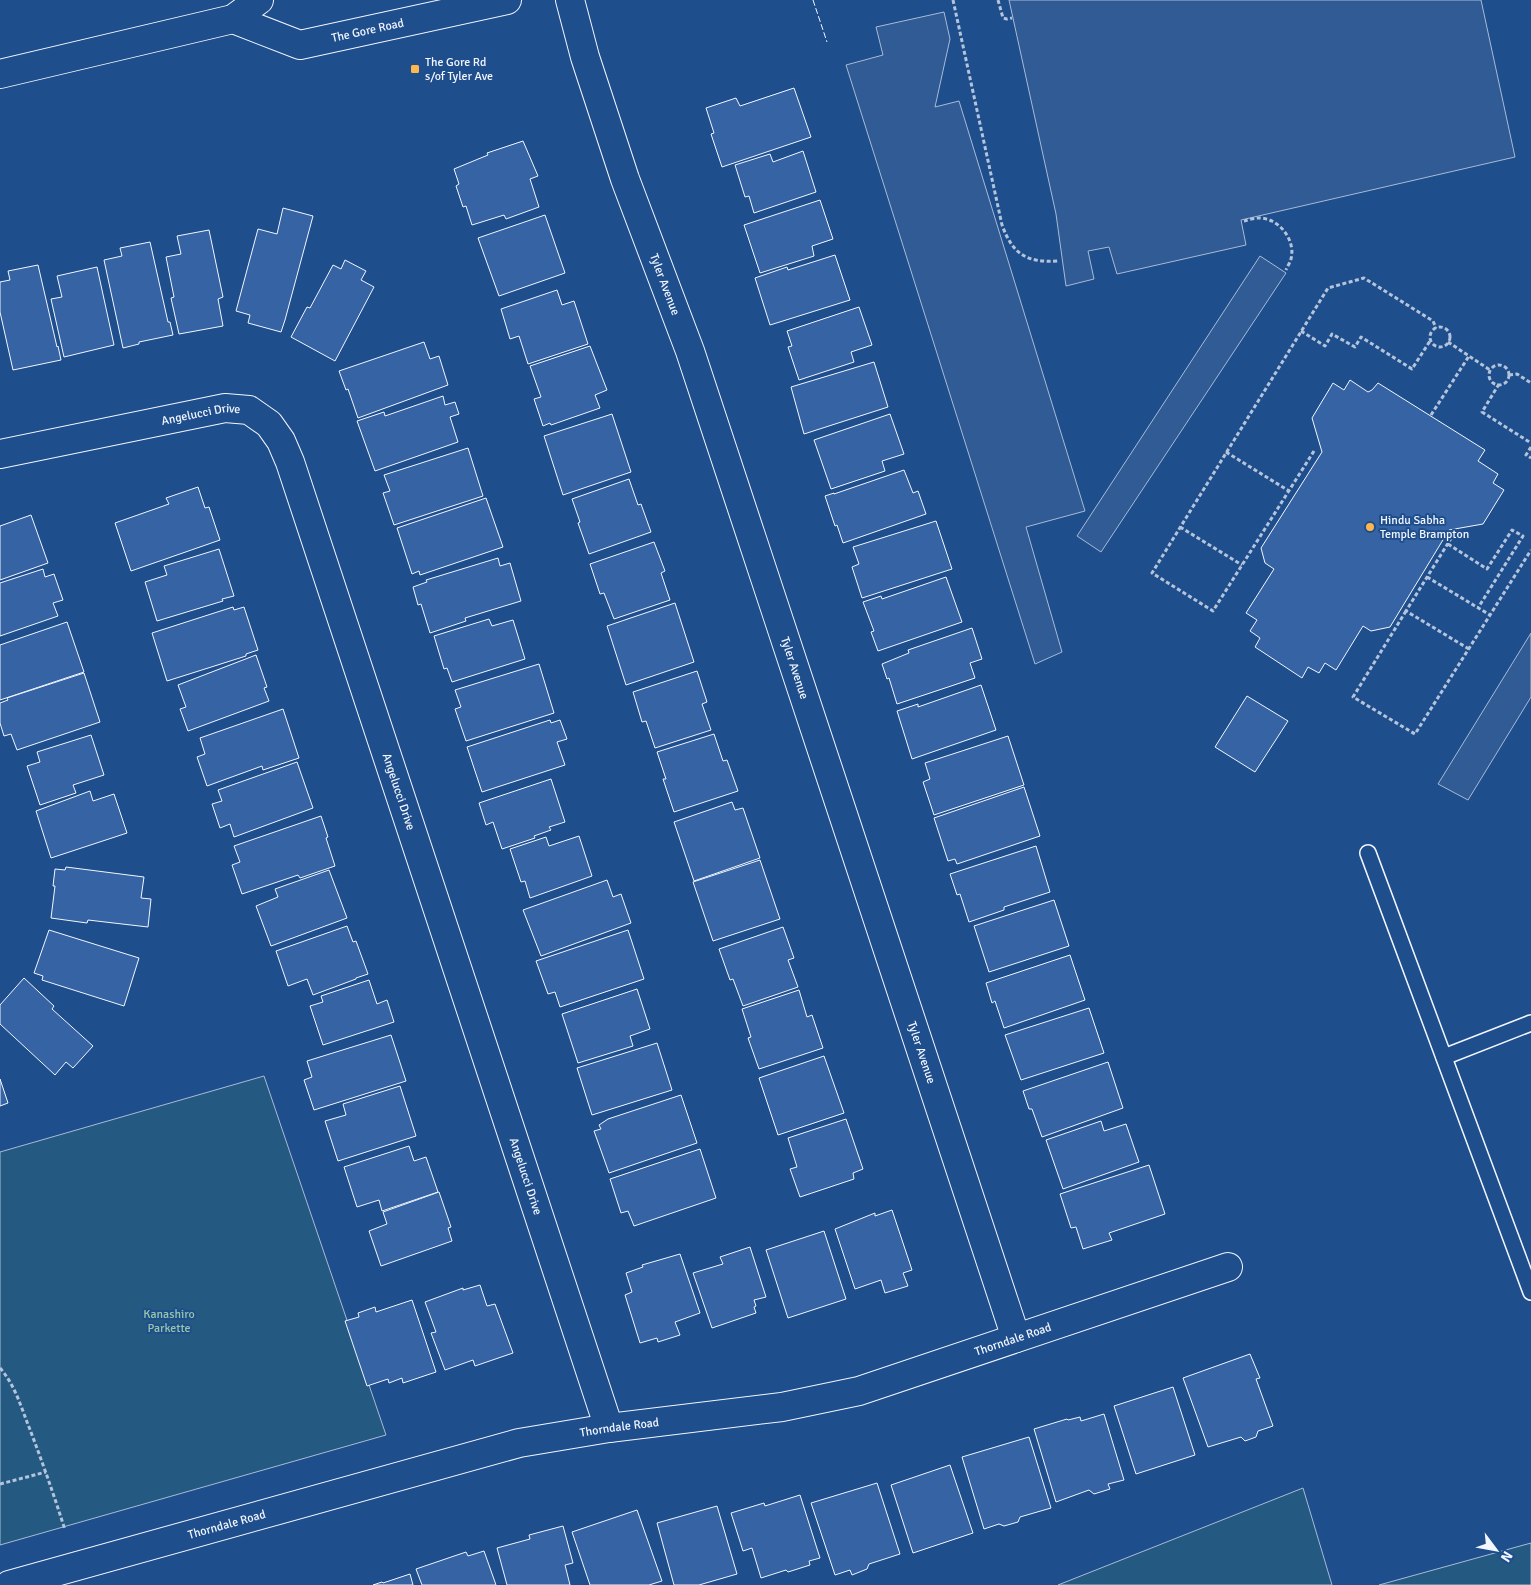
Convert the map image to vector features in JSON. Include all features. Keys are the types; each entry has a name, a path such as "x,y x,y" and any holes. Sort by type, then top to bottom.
{"street":[{"path":"0,74 233,19 259,0"},
{"name":"The Gore Road","path":"233,19 300,45 507,0"},
{"name":"Tyler Avenue","path":"570,0 585,57 625,179 690,351 1016,1338"},
{"name":"Angelucci Drive","path":"0,454 225,408 249,410 269,424 282,441 609,1428"},
{"name":"Thorndale Road","path":"9,1585 519,1443 609,1428 782,1407 840,1395 1228,1267"}],"lane":[{"path":"1368,853 1531,1292"},
{"path":"1444,1057 1531,1023"}],"path":[{"path":"953,0 1006,236 1010,245 1027,258 1038,262 1059,261"},
{"path":"998,0 1003,18 1012,18"},
{"path":"1244,221 1259,218 1269,220 1286,233 1290,242 1291,252 1291,259 1286,270"},
{"path":"1314,450 1213,611 1152,573 1328,288 1364,278 1433,322 1436,328"},
{"path":"1301,331 1325,346 1332,334 1355,348 1361,337 1412,369 1430,341 1431,332 1436,328 1442,328 1447,331 1450,337 1445,346 1439,347 1433,345 1430,341"},
{"path":"1448,342 1490,370"},
{"path":"1431,415 1469,356"},
{"path":"1502,365 1507,369 1509,375 1507,381 1499,384 1495,384 1489,376 1490,370 1502,365"},
{"path":"1509,375 1517,374 1531,383"},
{"path":"1499,384 1482,412 1531,443"},
{"path":"1531,447 1526,455 1531,458"},
{"path":"1226,452 1289,491"},
{"path":"1180,527 1242,565"},
{"path":"1448,544 1487,569 1512,530 1523,536 1478,608"},
{"path":"1455,532 1353,697 1416,734 1531,550"},
{"path":"1427,577 1490,615"},
{"path":"1406,611 1469,649"},
{"path":"0,1368 9,1378 46,1472 65,1530"},
{"path":"0,1484 46,1472"}],"green space":[{"name":"Kanashiro Parkette","path":"264,1076 386,1435 0,1545 0,1152"},
{"path":"1303,1488 1332,1585 1058,1585"},
{"path":"1531,1543 1531,1585 1379,1585"}],"shaded area":[{"path":"1009,0 1481,0 1515,157 1241,220 1246,245 1117,274 1109,247 1088,251 1094,279 1066,286 1056,214"},
{"path":"944,12 950,39 935,107 959,101 1085,511 1026,527 1062,652 1035,664 846,65 883,55 876,27"},
{"path":"1260,256 1286,273 1101,552 1077,536"},
{"path":"1531,633 1531,697 1468,800 1438,784"}],"building":[{"path":"794,88 811,137 722,167 711,134 714,133 706,108 736,98 740,106"},
{"path":"523,141 538,176 530,179 539,207 506,219 504,215 472,225 466,206 463,207 456,186 459,184 454,169 488,155 487,153"},
{"path":"803,151 816,192 754,213 749,196 745,197 735,165 770,154 773,162"},
{"path":"820,200 833,239 812,246 814,256 760,273 744,225"},
{"path":"283,208 313,216 281,332 248,323 250,315 236,311 258,229 277,234"},
{"path":"545,215 565,273 499,296 478,238"},
{"path":"209,230 223,297 218,299 223,326 179,334 171,298 174,297 166,257 181,254 177,236"},
{"path":"150,242 168,322 170,322 173,335 139,342 139,344 123,348 104,260 122,256 120,248"},
{"path":"835,255 850,300 770,325 755,278 787,267 788,270"},
{"path":"345,260 366,271 361,280 374,287 335,361 291,337 307,307 310,308 333,265 341,269"},
{"path":"38,265 61,360 13,370 0,312 0,282 10,280 8,271"},
{"path":"97,267 114,345 64,357 51,299 62,297 57,276"},
{"path":"557,290 562,305 574,301 588,344 528,364 519,336 510,339 501,309"},
{"path":"859,307 872,345 851,352 854,362 799,380 788,347 792,346 787,331"},
{"path":"424,342 430,359 439,356 448,385 358,418 348,389 346,390 339,371"},
{"path":"590,346 607,390 595,395 600,408 543,426 534,399 541,397 530,366"},
{"path":"874,362 888,407 804,434 791,387"},
{"name":"Hindu Sabha Temple Brampton","path":"1350,380 1368,392 1378,383 1485,450 1478,461 1498,474 1493,483 1504,490 1483,524 1449,530 1390,627 1371,631 1363,626 1336,670 1325,663 1319,673 1308,667 1302,678 1255,647 1260,638 1250,631 1257,620 1246,613 1274,569 1265,563 1261,548 1322,452 1312,418 1333,383 1344,390"},
{"path":"443,396 445,405 455,402 459,414 450,417 458,442 375,471 357,421 384,412 385,416"},
{"path":"612,414 631,472 563,495 544,436"},
{"path":"890,414 904,454 882,461 885,471 831,489 814,440"},
{"path":"468,448 483,496 394,525 383,493 390,491 384,475"},
{"path":"904,470 913,493 918,491 926,514 843,543 825,496"},
{"path":"629,479 638,505 641,504 651,532 589,554 572,499"},
{"path":"198,487 205,508 209,507 220,540 131,571 115,523 169,504 166,498"},
{"path":"486,498 503,547 420,575 419,571 412,574 397,528"},
{"path":"31,515 48,563 0,580 0,526"},
{"path":"936,521 952,569 862,598 852,567 859,564 853,547"},
{"path":"654,542 665,571 661,573 670,600 614,619 604,593 600,594 590,564"},
{"path":"219,549 234,596 157,621 145,582 167,575 164,566"},
{"path":"498,558 500,566 510,563 521,601 465,618 466,621 430,633 421,604 418,605 413,587 427,582 426,580"},
{"path":"43,569 45,577 54,574 63,600 53,603 58,616 0,636 0,583"},
{"path":"946,577 962,622 878,651 871,632 874,631 863,602 881,596 882,599"},
{"path":"675,603 694,662 626,685 607,626"},
{"path":"233,607 234,610 244,607 258,650 246,654 246,656 167,681 152,633"},
{"path":"489,619 492,626 513,620 525,659 452,682 447,668 444,669 434,636"},
{"path":"67,622 84,672 0,700 0,645"},
{"path":"972,628 982,659 970,663 975,678 897,704 889,678 887,679 882,664 909,653 908,650"},
{"path":"256,655 267,687 264,688 269,701 188,731 180,709 186,707 178,685"},
{"path":"539,664 554,713 466,741 455,709 461,707 455,690"},
{"path":"697,671 707,702 702,704 711,730 655,748 646,721 642,722 633,692"},
{"path":"84,673 100,722 17,750 11,734 4,736 0,723 0,703 8,700 7,698"},
{"path":"981,685 996,730 912,759 897,711 918,704 918,707"},
{"path":"1247,696 1288,721 1255,772 1215,747"},
{"path":"283,709 299,758 263,770 262,766 207,786 197,757 205,754 200,738"},
{"path":"550,720 551,723 560,720 567,739 557,742 565,765 482,792 467,747"},
{"path":"714,734 723,761 727,760 738,791 674,812 663,779 666,779 657,752"},
{"path":"91,735 104,775 73,785 76,793 40,805 27,766 40,762 37,752"},
{"path":"1008,736 1024,785 934,815 923,782 930,779 925,763"},
{"path":"297,762 313,808 234,837 230,824 220,828 212,804 222,801 218,790"},
{"path":"551,779 565,822 549,827 551,830 534,836 535,838 502,849 493,822 486,825 479,803"},
{"path":"1024,787 1040,836 957,864 955,859 948,861 934,818"},
{"path":"90,791 93,801 114,794 127,833 51,858 36,811"},
{"path":"732,802 735,810 743,808 760,858 694,881 674,822"},
{"path":"321,816 335,866 300,878 298,875 242,894 232,865 240,862 234,846"},
{"path":"579,836 592,876 530,898 525,881 521,882 510,849 546,837 549,846"},
{"path":"1036,846 1050,892 1004,907 1004,910 969,922 960,894 957,895 950,874"},
{"path":"760,860 780,919 713,941 693,882"},
{"path":"66,867 144,877 141,898 151,899 148,927 88,920 87,923 51,918 55,869 65,870"},
{"path":"329,870 347,918 271,946 256,906 278,897 275,889"},
{"path":"607,880 613,897 621,894 631,923 541,956 523,910"},
{"path":"1054,900 1069,946 989,972 974,926"},
{"path":"347,926 353,942 356,941 368,974 313,995 307,979 288,986 276,951"},
{"path":"783,927 794,958 788,960 798,987 743,1006 733,979 730,980 719,949"},
{"path":"49,930 139,958 124,1006 42,980 43,976 34,973"},
{"path":"628,930 644,979 560,1007 555,992 548,994 536,961"},
{"path":"1070,955 1085,1000 1004,1028 995,1001 992,1003 986,983"},
{"path":"24,978 54,1006 52,1009 93,1046 73,1068 66,1062 55,1075 0,1024 0,1005"},
{"path":"369,980 377,1004 387,1000 394,1022 323,1045 310,1006 323,1002 321,996"},
{"path":"637,989 650,1029 630,1036 633,1046 578,1063 562,1014"},
{"path":"799,990 807,1017 812,1015 823,1048 759,1069 748,1038 751,1037 742,1009"},
{"path":"1089,1008 1104,1053 1021,1080 1005,1035"},
{"path":"391,1035 406,1081 314,1110 304,1080 312,1077 307,1061"},
{"path":"657,1043 672,1090 592,1115 577,1068"},
{"path":"824,1056 844,1113 778,1135 759,1078"},
{"path":"1108,1062 1123,1108 1042,1137 1023,1091"},
{"path":"0,1079 8,1103 0,1106"},
{"path":"400,1086 416,1136 338,1161 325,1121 346,1115 343,1104"},
{"path":"681,1095 697,1143 609,1173 594,1131 601,1129 599,1125 608,1119"},
{"path":"846,1119 863,1169 853,1173 854,1179 800,1197 790,1169 797,1167 788,1138"},
{"path":"1101,1121 1104,1131 1126,1124 1139,1162 1063,1189 1046,1140"},
{"path":"409,1146 414,1161 426,1157 438,1192 382,1211 379,1200 357,1207 344,1167"},
{"path":"700,1149 716,1198 634,1226 628,1211 621,1213 610,1179"},
{"path":"1149,1165 1165,1214 1109,1233 1112,1240 1083,1249 1076,1227 1071,1228 1060,1194"},
{"path":"439,1192 451,1227 448,1228 452,1241 381,1266 369,1231 387,1224 383,1212"},
{"path":"892,1210 912,1270 903,1273 908,1286 885,1293 881,1280 855,1289 835,1229 875,1213 875,1216"},
{"path":"824,1231 846,1299 788,1318 766,1250"},
{"path":"750,1247 766,1297 754,1300 756,1313 712,1328 693,1273 723,1264 720,1257"},
{"path":"680,1254 700,1313 675,1322 680,1335 658,1342 657,1338 640,1343 625,1295 632,1292 626,1273 643,1267 642,1265"},
{"path":"480,1285 487,1306 495,1304 513,1353 475,1366 473,1360 445,1370 431,1333 436,1332 425,1302 463,1288 463,1290"},
{"path":"412,1300 436,1372 403,1383 402,1378 389,1383 388,1379 367,1386 345,1321 359,1317 358,1313 375,1307 376,1312"},
{"path":"1250,1354 1260,1378 1256,1379 1273,1426 1258,1431 1256,1437 1245,1441 1241,1437 1208,1447 1183,1378"},
{"path":"1173,1387 1195,1455 1136,1474 1114,1406"},
{"path":"1104,1414 1124,1480 1108,1484 1110,1489 1094,1494 1089,1490 1056,1502 1034,1429 1067,1419 1080,1417 1081,1421"},
{"path":"1029,1437 1051,1508 1020,1517 1018,1522 1004,1526 999,1524 984,1529 962,1457"},
{"path":"950,1465 973,1533 913,1553 891,1485"},
{"path":"877,1483 900,1554 869,1564 867,1569 852,1575 850,1570 835,1575 811,1503"},
{"path":"800,1495 820,1558 809,1561 810,1565 761,1578 752,1548 743,1551 731,1513 764,1503 765,1506"},
{"path":"717,1506 737,1574 699,1585 674,1585 657,1523"},
{"path":"637,1510 662,1581 649,1585 590,1585 572,1532"},
{"path":"563,1526 573,1563 565,1565 570,1585 507,1585 497,1548 530,1539 529,1535"},
{"path":"484,1551 496,1585 422,1585 416,1569 466,1552 468,1556"},
{"path":"410,1574 413,1585 373,1585 383,1583"}],"fence":[{"path":"813,0 827,42"}],"place":[{"name":"The Gore Rd s/of Tyler Ave","path":"415,69"},
{"name":"Hindu Sabha Temple Brampton","path":"1370,527"}]}
